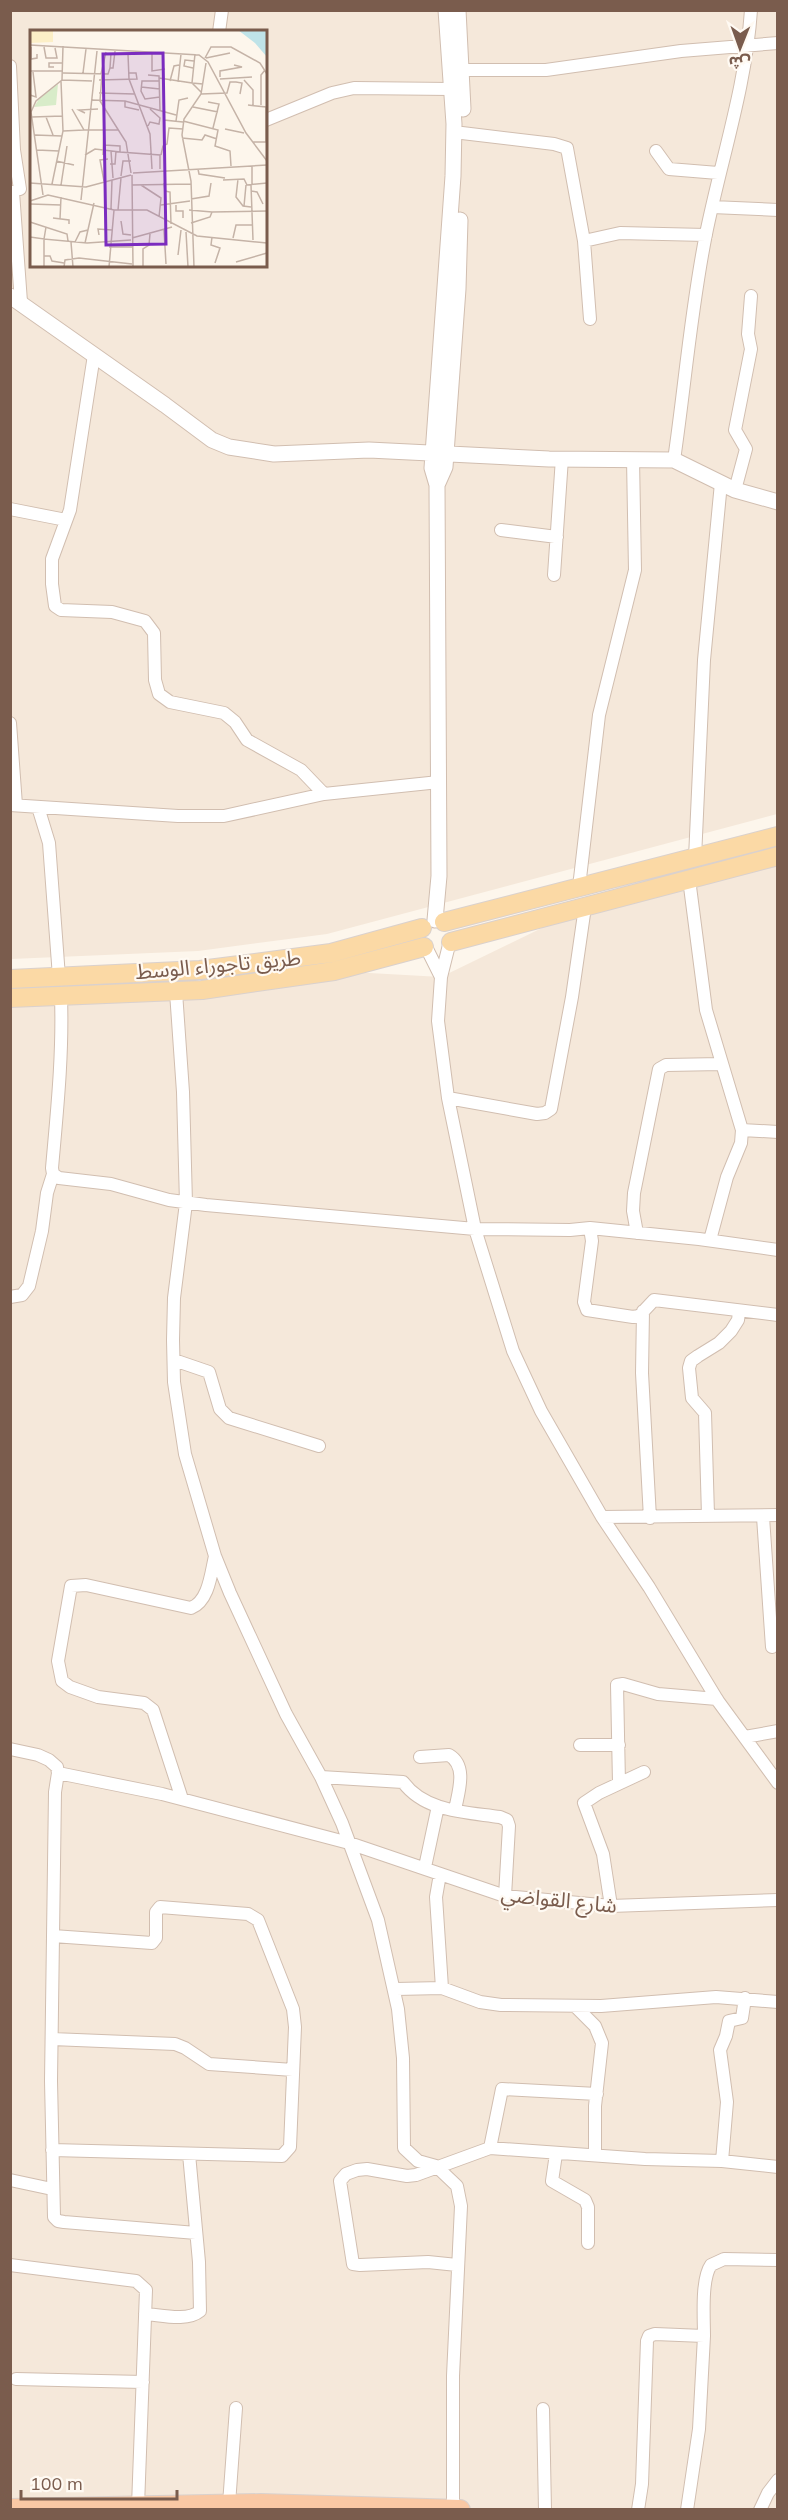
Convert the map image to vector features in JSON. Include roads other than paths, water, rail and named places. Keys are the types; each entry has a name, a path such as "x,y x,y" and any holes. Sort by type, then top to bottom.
{"highway":[{"path":"10,2509 229,2504 460,2510"}],"main road":[{"name":"طريق تاجوراء الوسط","path":"10,979 200,970 331,953 434,923 777,836"},
{"path":"10,998 202,990 334,971 426,948 439,952 450,943 777,856"},
{"path":"426,948 420,938 434,923 451,931 450,943"}],"street":[{"path":"219,30 222,10"},
{"path":"434,923 439,891 437,485 445,467 439,454 454,124 446,10"},
{"path":"439,454 458,289 462,133 458,10"},
{"path":"674,460 697,279 718,173 749,45 751,10"},
{"path":"461,70 546,70 777,43"},
{"path":"10,66 14,150 19,190 16,299 212,440 229,447 274,454 369,450 674,460 735,490 777,502"},
{"path":"267,120 332,93 354,88 451,89"},
{"path":"462,133 554,144 567,148 584,241 590,319"},
{"path":"656,151 669,169 718,173"},
{"path":"712,207 777,210"},
{"path":"584,241 620,233 706,235"},
{"path":"735,490 746,449 735,430 751,349 748,334 751,296"},
{"path":"94,355 83,435 66,520 52,559 55,606 61,610 112,612 145,621 154,633 155,680 159,694 170,702 224,713 235,722 247,740 301,770 324,794"},
{"path":"554,575 562,458"},
{"path":"579,887 598,716 635,570 633,459"},
{"path":"695,858 704,660 721,483"},
{"path":"10,509 66,520"},
{"path":"501,530 557,537"},
{"path":"10,723 13,805 177,816 224,816 324,794 439,782"},
{"path":"38,807 50,851 59,977"},
{"path":"689,879 706,1010 742,1130 741,1143 727,1177 710,1240"},
{"path":"448,1098 537,1114 551,1109 572,997 585,907"},
{"path":"450,943 441,977 438,1032 448,1098 475,1228 513,1351 541,1411 602,1517 649,1587 717,1699 777,1783"},
{"path":"426,948 441,977"},
{"path":"176,992 183,1092 186,1203 174,1298 174,1382 185,1455 215,1556 286,1714 321,1777 349,1842 378,1920 396,1989 403,2058 404,2148 418,2161 436,2166 457,2186 461,2206 453,2376 453,2509"},
{"path":"10,1297 22,1295 29,1286 42,1231 46,1198 53,1174 57,1087 62,1060 61,997"},
{"path":"637,1233 633,1211 634,1193 659,1070 666,1065 721,1064"},
{"path":"742,1130 777,1132"},
{"path":"53,1174 59,1178 111,1184 186,1203 475,1228 570,1230 590,1228 710,1240 777,1250"},
{"path":"590,1228 592,1241 584,1307 587,1310 633,1317 639,1316 654,1300 667,1300 739,1312 777,1315"},
{"path":"643,1311 642,1373 650,1518"},
{"path":"708,1515 705,1413 692,1398 689,1368 691,1361 719,1343 731,1331 738,1320 739,1312"},
{"path":"174,1360 209,1372 220,1409 229,1418 319,1446"},
{"path":"602,1517 650,1518 708,1515 763,1517 777,1515"},
{"path":"763,1517 772,1647"},
{"path":"182,1799 153,1710 144,1703 98,1697 69,1687 62,1681 58,1661 71,1586 86,1585 191,1608 198,1605 205,1593 215,1556"},
{"path":"619,1783 616,1687 620,1684 658,1694 717,1699"},
{"path":"745,1737 777,1731"},
{"path":"580,1745 619,1745"},
{"path":"10,1749 49,1760 57,1767 58,1773 55,1792 52,2040 54,2217 58,2221 196,2233"},
{"path":"420,1757 449,1755 458,1762 460,1768 455,1810"},
{"path":"611,1906 603,1854 584,1804 587,1800 644,1772"},
{"name":"شارع القواضي","path":"58,1773 182,1799 349,1842 505,1896 611,1906 777,1900"},
{"path":"321,1777 403,1782 417,1797 438,1806 507,1820 509,1826 505,1896"},
{"path":"425,1867 438,1806"},
{"path":"440,1874 436,1897 442,1988"},
{"path":"52,2150 282,2156 290,2146 295,2027 292,2009 255,1916 160,1907 156,1912 156,1938 152,1943 53,1936"},
{"path":"396,1989 442,1988 489,2004 625,2005 694,1998 745,1998 777,2002"},
{"path":"722,2161 727,2102 720,2050 729,2020 742,2018 745,1998"},
{"path":"575,2006 595,2026 601,2037 602,2055 595,2106 595,2154"},
{"path":"52,2040 175,2044 214,2065 293,2070"},
{"path":"490,2148 502,2089 597,2094"},
{"path":"457,2265 428,2262 356,2265 352,2260 340,2181 351,2171 367,2169 407,2176 490,2148 645,2159 722,2161 777,2167"},
{"path":"145,2314 187,2317 200,2311 189,2154"},
{"path":"556,2154 552,2181 585,2200 589,2211 588,2243"},
{"path":"10,2180 52,2189"},
{"path":"687,2510 699,2429 707,2275 711,2265 724,2259 777,2260"},
{"path":"10,2265 136,2280 146,2290 138,2506"},
{"path":"638,2510 642,2484 648,2338 656,2334 704,2336"},
{"path":"16,2379 143,2382"},
{"path":"229,2504 236,2408"},
{"path":"543,2409 545,2510"},
{"path":"760,2510 777,2480"}]}
